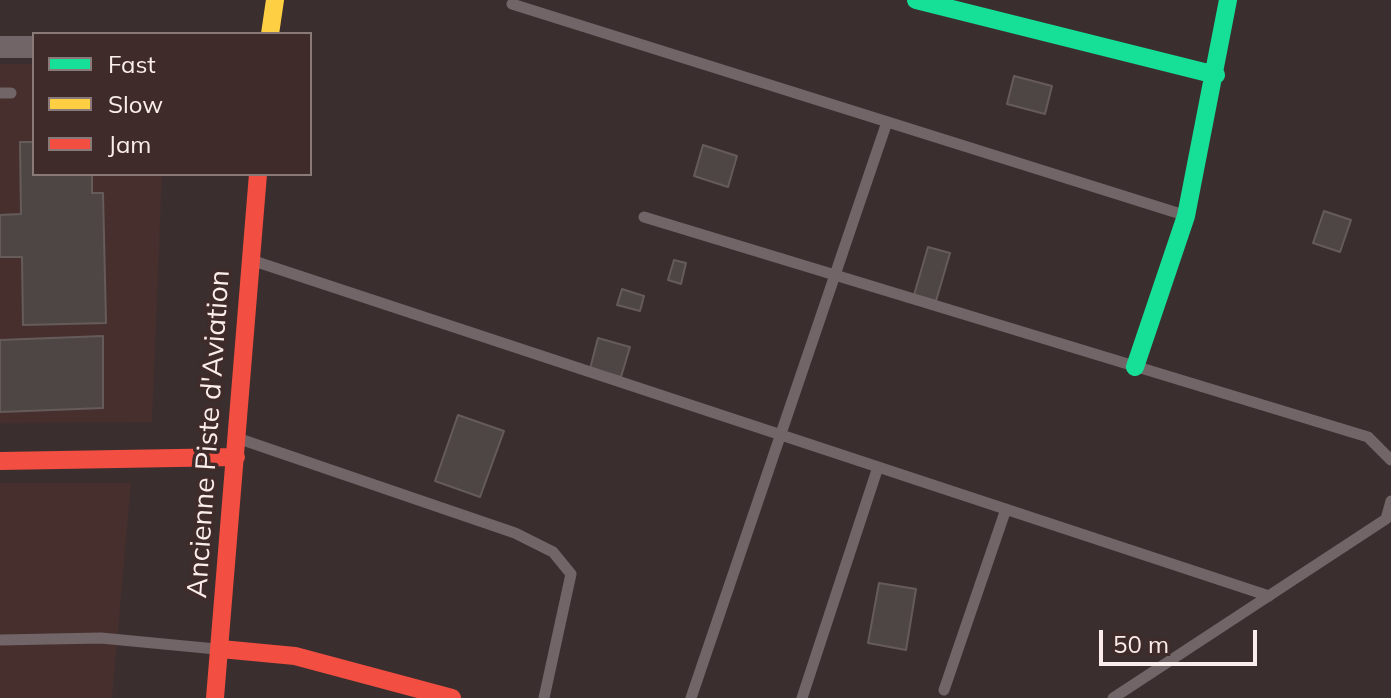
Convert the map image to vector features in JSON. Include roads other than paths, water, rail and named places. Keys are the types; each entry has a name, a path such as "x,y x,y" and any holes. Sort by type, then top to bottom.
{"street":[{"path":"270,32 275,0"},
{"path":"916,0 1216,75"},
{"path":"1135,367 1186,216 1216,75 1228,0"},
{"path":"0,47 32,47"},
{"name":"Ancienne Piste d'Aviation","path":"215,698 258,176"},
{"path":"0,461 236,447"},
{"path":"221,649 295,656 452,698"}],"lane":[{"path":"512,4 1186,216"},
{"path":"691,698 887,122"},
{"path":"644,217 1368,437 1391,460"},
{"path":"251,260 1269,596"},
{"path":"236,447 515,533 553,552 571,574 544,698"},
{"path":"802,698 878,467"},
{"path":"1113,698 1386,519 1391,501"},
{"path":"944,690 1006,509"},
{"path":"0,640 101,638 221,649"}]}
